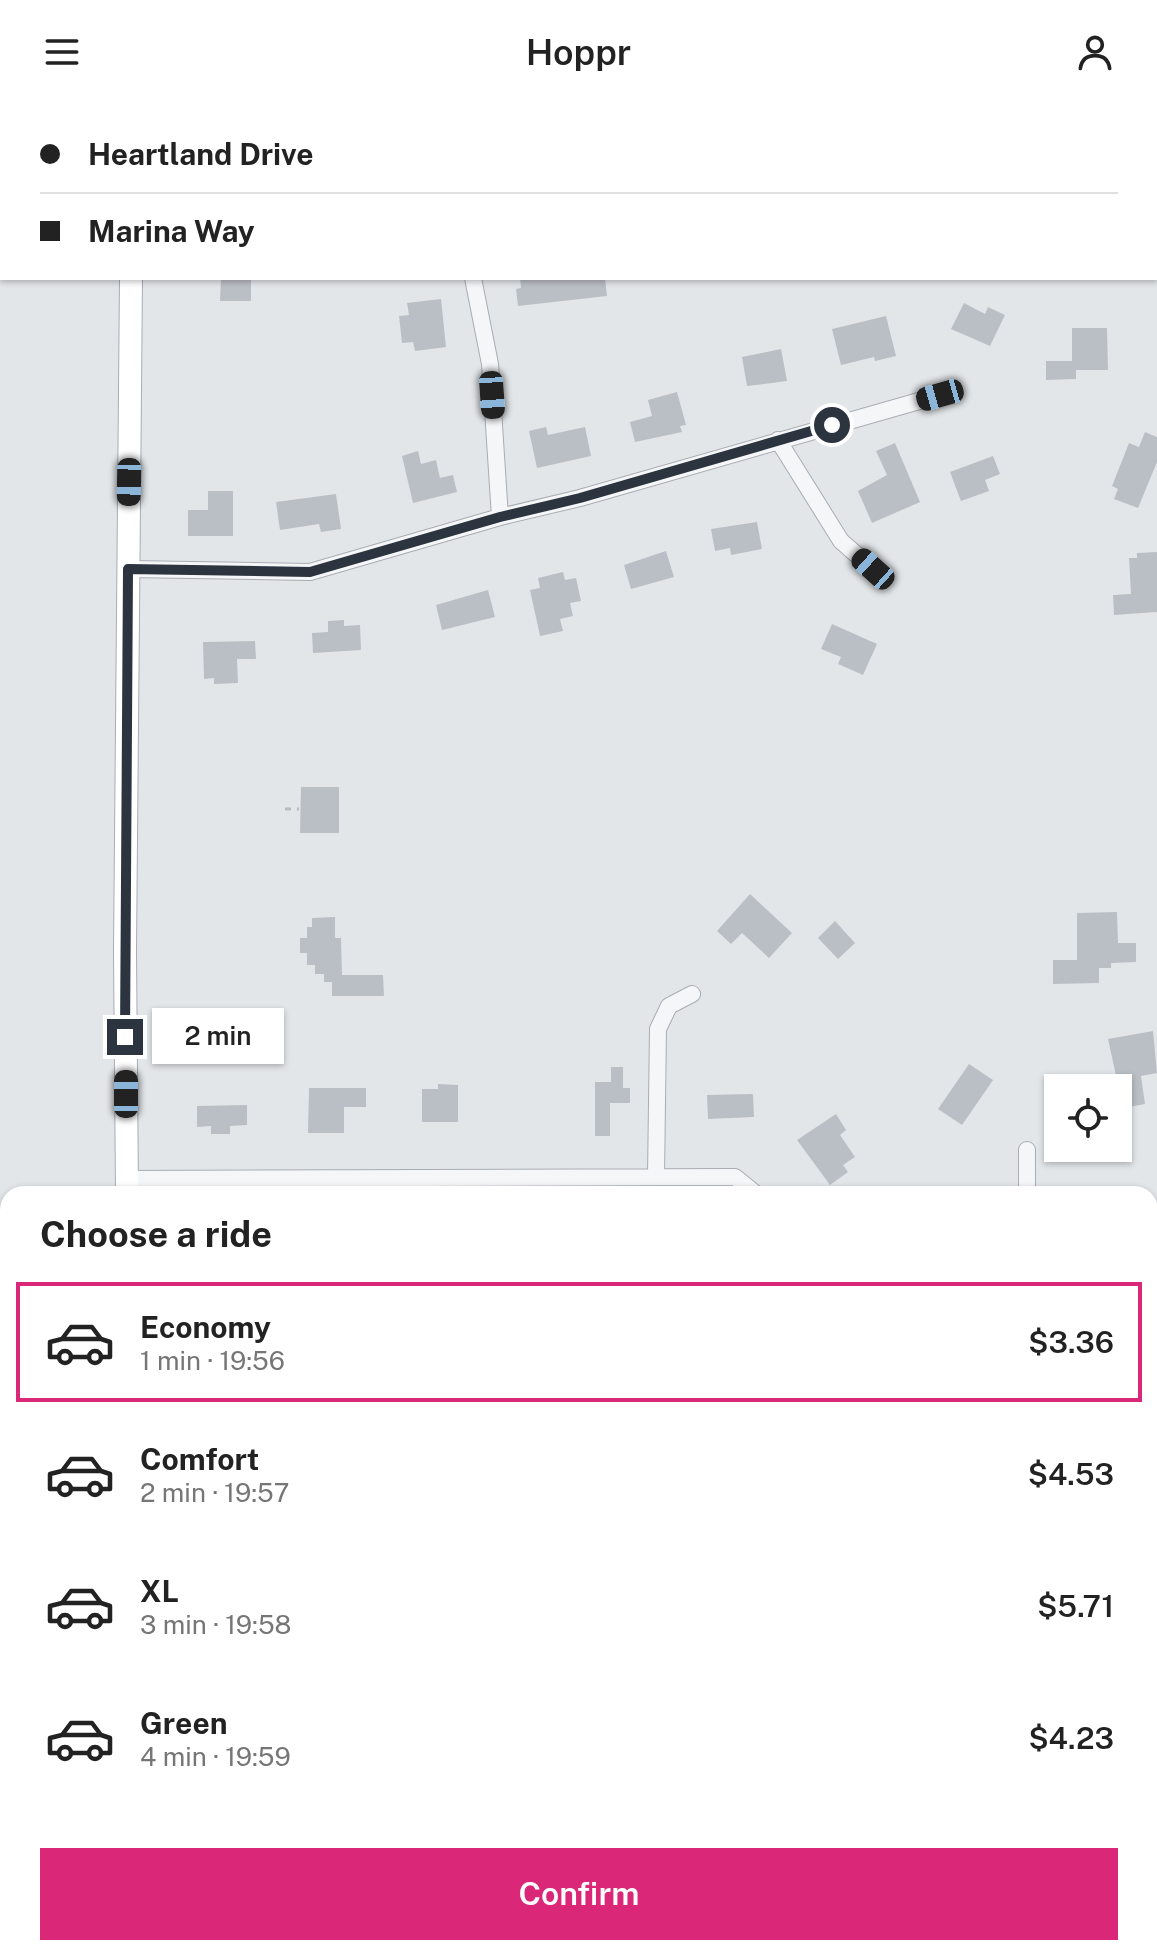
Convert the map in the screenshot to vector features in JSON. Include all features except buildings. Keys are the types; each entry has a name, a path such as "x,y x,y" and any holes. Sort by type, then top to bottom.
{"street":[{"path":"126,1186 131,280"},
{"path":"473,280 490,364 500,517"},
{"path":"128,569 310,572 940,395"},
{"path":"778,440 841,541 873,569"},
{"path":"656,1176 658,1029 669,1006 692,994"},
{"path":"1027,1150 1027,1186"},
{"path":"174,1186 656,1176 735,1177 746,1186"}],"path":[{"path":"285,809 299,809"}],"route":[{"path":"125,1037 128,569 310,572 832,425"}]}
